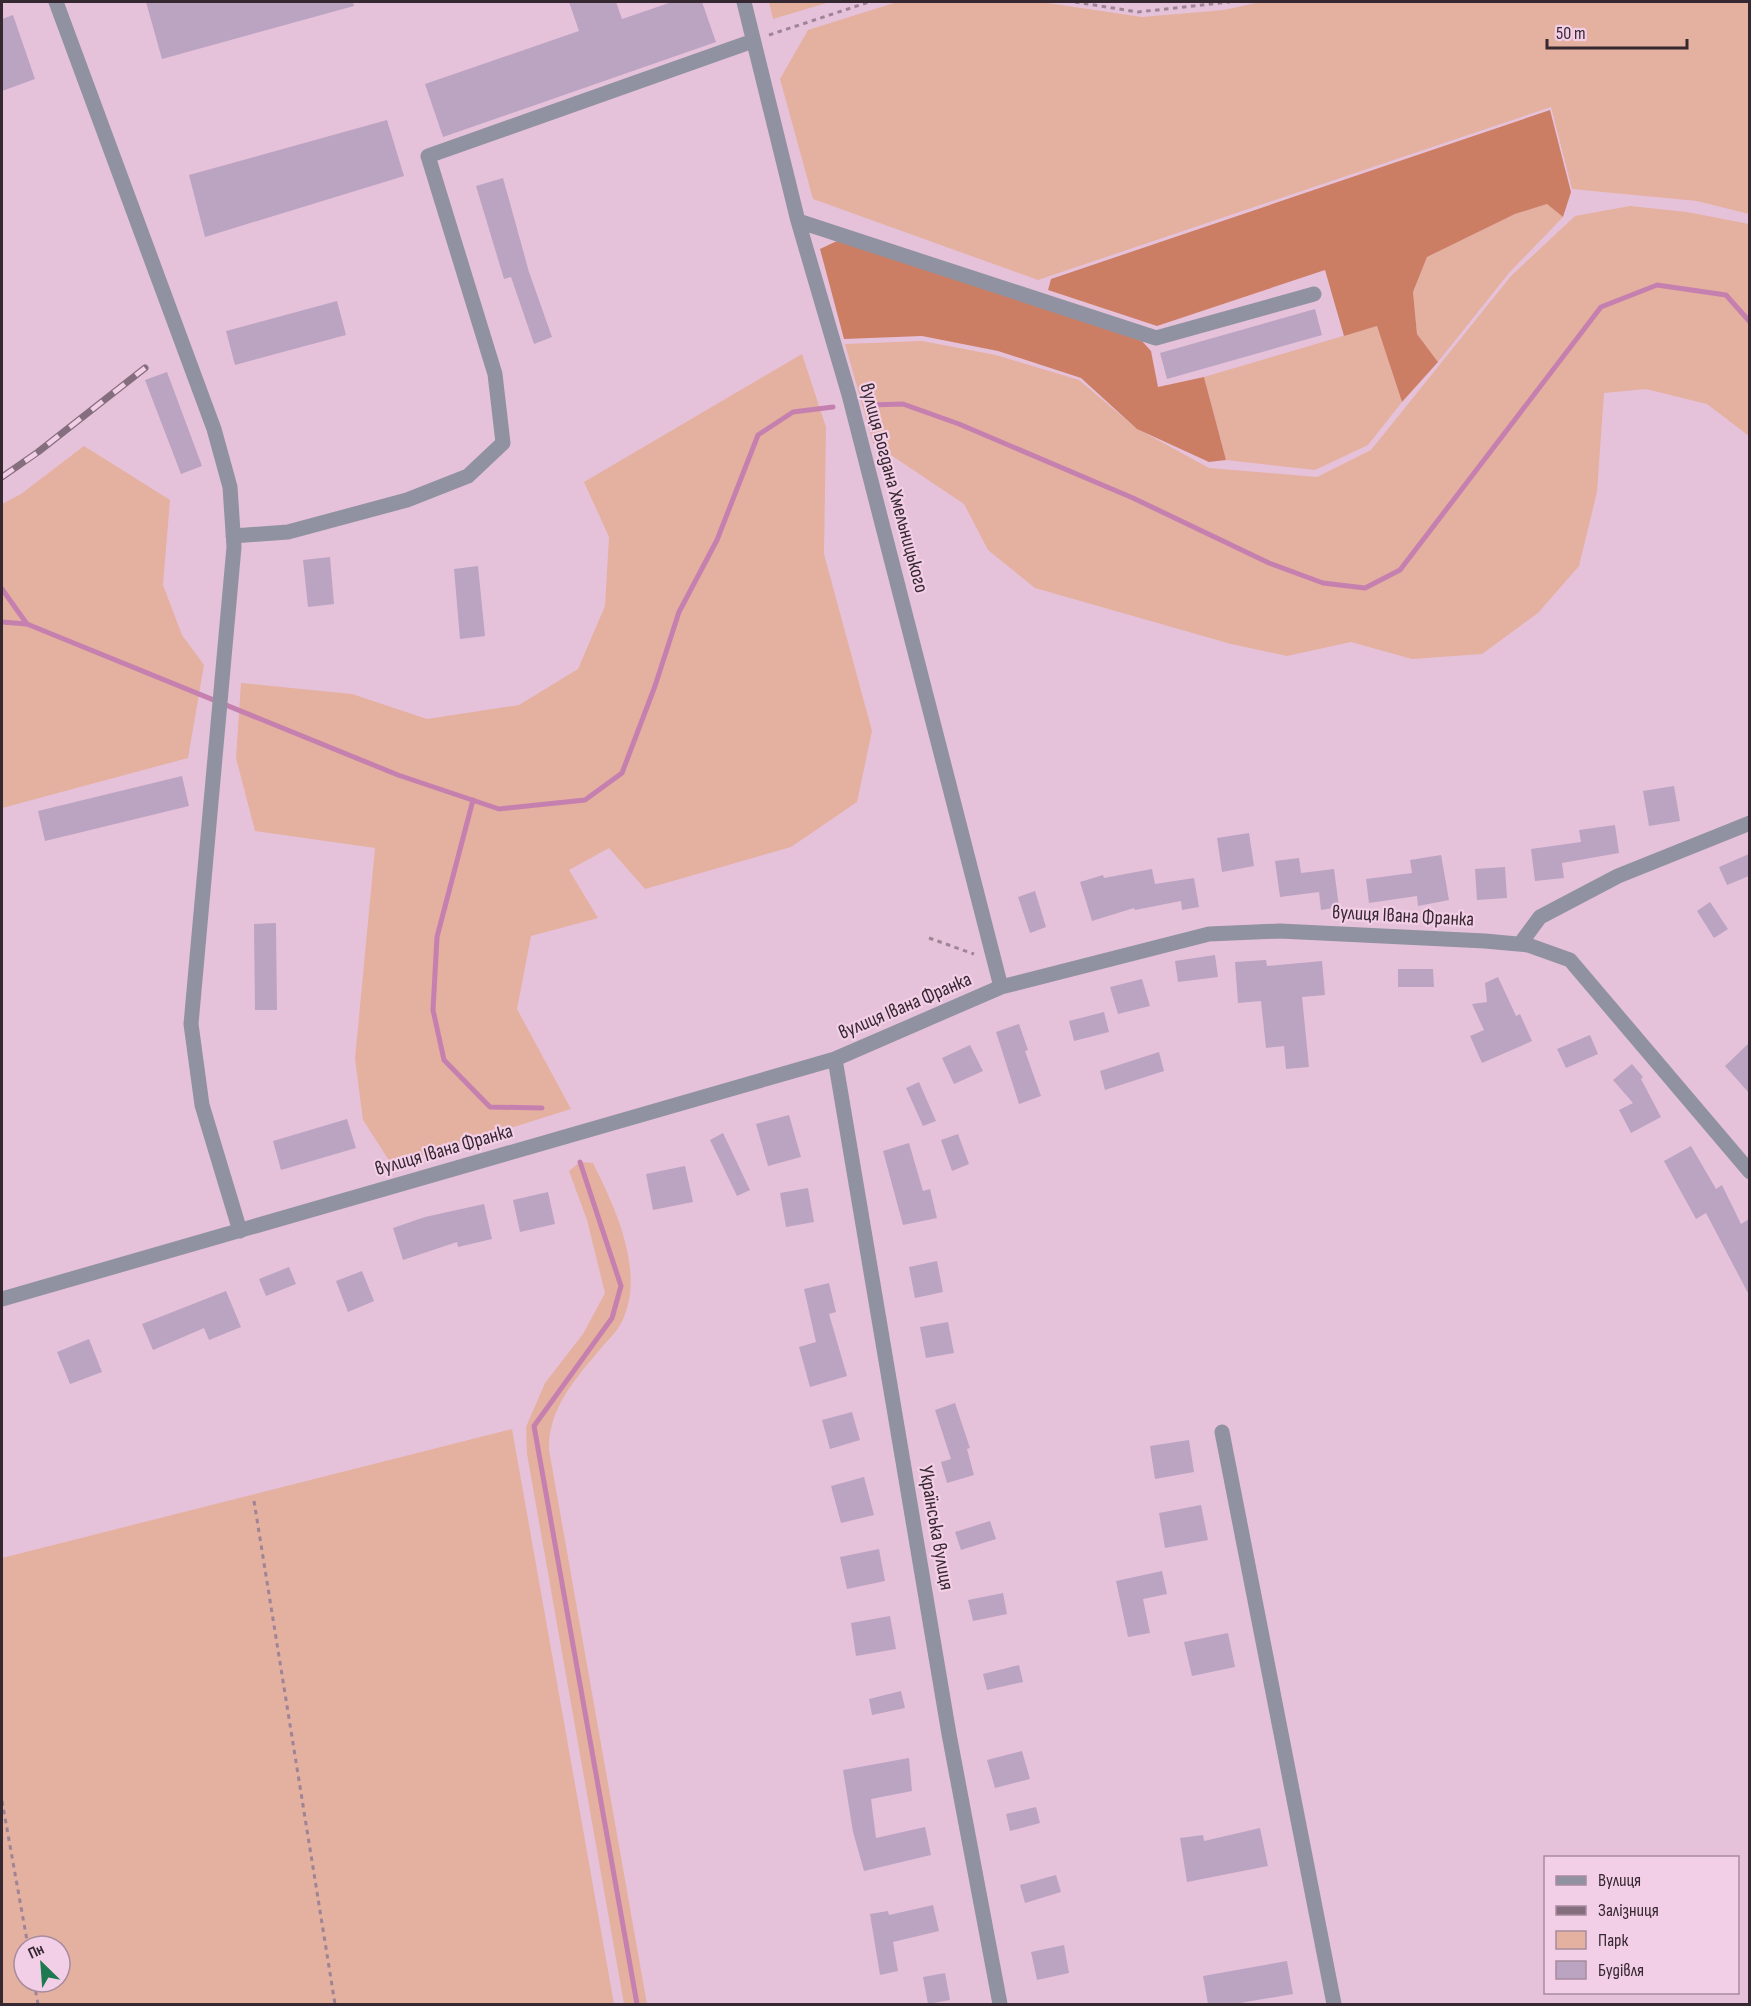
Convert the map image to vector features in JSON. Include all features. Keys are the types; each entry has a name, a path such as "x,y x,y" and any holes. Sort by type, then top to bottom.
{"street":[{"path":"56,2 214,429 230,487 233,536 191,1024 202,1105 240,1231"},
{"name":"вулиця Богдана Хмельницького","path":"744,2 798,221 849,395 1001,987"},
{"path":"233,536 288,532 407,500 468,476 502,443 495,374 428,156 753,41"},
{"path":"798,221 1156,338 1314,294"},
{"path":"1520,944 1540,917 1618,876 1749,823"},
{"name":"вулиця Івана Франка","path":"2,1299 835,1059 1001,987 1081,964 1209,934 1280,931 1520,944 1570,960 1749,1172"},
{"name":"Українська вулиця","path":"835,1059 949,1734 1000,2004"},
{"path":"1222,1432 1334,2004"}],"path":[{"path":"753,41 792,25 869,2"},
{"path":"1075,2 1138,12 1230,2"},
{"path":"929,938 994,959"},
{"path":"254,1501 335,2004"},
{"path":"2,1801 25,1934"}],"green space":[{"path":"769,2 830,2 773,19"},
{"path":"897,2 1041,2 1142,17 1224,10 1260,2 1749,2 1749,214 1697,201 1572,189 1551,107 1038,280 813,199 780,79 808,30"},
{"path":"1547,204 1563,217 1509,273 1438,362 1417,334 1413,292 1427,257 1515,214"},
{"path":"1630,206 1687,212 1749,224 1749,436 1707,404 1646,389 1604,393 1597,492 1579,566 1538,613 1482,654 1412,659 1351,642 1287,656 1231,644 1035,588 988,550 964,504 873,443 845,344 922,341 996,355 1079,380 1136,428 1209,468 1317,477 1371,450 1511,276 1575,216"},
{"path":"1377,326 1402,402 1368,445 1315,470 1226,460 1204,377"},
{"path":"802,354 826,427 824,554 872,731 857,802 791,847 645,889 609,848 569,870 598,918 531,936 517,1009 571,1109 392,1165 363,1120 355,1059 375,848 255,831 236,758 241,683 352,694 427,719 519,705 578,669 605,606 609,537 584,482"},
{"path":"84,446 170,500 163,585 182,635 204,665 188,758 2,808 2,504 21,494"},
{"path":"580,1162 593,1163 618,1218 629,1259 631,1279 629,1298 620,1325 574,1382 558,1407 550,1435 549,1450 647,2004 624,2004 527,1454 526,1427 545,1383 583,1334 605,1293 587,1220 569,1171"},
{"path":"512,1429 614,2004 2,2004 2,1558"}],"shaded area":[{"path":"1550,110 1571,192 1563,217 1547,204 1515,214 1427,257 1413,292 1417,334 1438,362 1402,402 1377,326 1344,336 1325,270 1157,326 1048,290 1051,279"},
{"path":"839,240 1142,341 1151,351 1158,387 1204,377 1226,460 1209,462 1137,429 1081,378 998,351 922,336 844,339 820,249"}],"building":[{"path":"146,2 353,2 354,6 162,59"},
{"path":"569,2 616,2 622,19 672,2 702,2 716,42 443,137 425,84 579,31"},
{"path":"13,15 35,79 2,91 2,19"},
{"path":"387,120 404,176 205,237 189,175"},
{"path":"503,178 529,272 552,337 534,344 511,277 504,279 476,186"},
{"path":"337,301 346,335 235,365 226,331"},
{"path":"1315,309 1322,335 1167,379 1160,353"},
{"path":"167,372 202,466 181,474 145,380"},
{"path":"330,557 334,604 308,607 303,560"},
{"path":"478,566 485,636 460,639 454,569"},
{"path":"182,776 189,806 45,841 38,811"},
{"path":"1674,786 1680,821 1649,826 1643,791"},
{"path":"1615,825 1619,853 1562,863 1564,878 1535,881 1531,849 1581,842 1579,830"},
{"path":"1249,833 1254,866 1222,872 1217,838"},
{"path":"1749,854 1749,876 1727,885 1719,867"},
{"path":"1441,855 1449,900 1418,906 1417,896 1369,903 1366,879 1412,873 1410,860"},
{"path":"1299,858 1301,873 1334,869 1339,907 1321,910 1319,892 1280,897 1275,861"},
{"path":"1505,867 1507,898 1477,900 1475,869"},
{"path":"1152,869 1155,884 1194,878 1199,907 1182,910 1181,901 1135,910 1134,908 1092,921 1080,882 1103,875 1104,878"},
{"path":"1035,891 1046,927 1030,933 1018,897"},
{"path":"1710,902 1728,929 1714,938 1697,911"},
{"path":"276,923 277,1010 255,1010 254,924"},
{"path":"1215,955 1218,977 1178,982 1175,961"},
{"path":"1266,960 1267,966 1322,961 1325,995 1302,997 1309,1067 1286,1069 1284,1046 1266,1048 1261,1001 1238,1003 1235,962"},
{"path":"1398,969 1433,969 1434,987 1398,987"},
{"path":"1498,977 1516,1016 1520,1014 1532,1041 1482,1063 1470,1036 1484,1030 1472,1004 1487,1002 1485,983"},
{"path":"1142,979 1150,1006 1118,1014 1110,987"},
{"path":"1104,1012 1109,1032 1074,1041 1069,1021"},
{"path":"1019,1024 1028,1050 1025,1051 1041,1096 1019,1104 996,1032"},
{"path":"1590,1035 1598,1054 1566,1068 1557,1049"},
{"path":"1749,1043 1749,1093 1725,1066"},
{"path":"970,1045 983,1071 954,1084 942,1058"},
{"path":"1159,1052 1164,1071 1105,1090 1100,1071"},
{"path":"1632,1064 1643,1077 1641,1079 1661,1117 1631,1133 1619,1110 1633,1103 1613,1080"},
{"path":"919,1082 936,1121 923,1126 906,1088"},
{"path":"789,1115 801,1157 768,1166 756,1124"},
{"path":"347,1119 356,1148 281,1170 273,1141"},
{"path":"723,1133 750,1190 737,1196 710,1140"},
{"path":"958,1134 969,1164 952,1171 941,1140"},
{"path":"909,1143 923,1191 930,1189 937,1218 903,1225 883,1151"},
{"path":"1691,1146 1716,1189 1722,1185 1741,1224 1749,1219 1749,1295 1706,1213 1696,1219 1664,1161"},
{"path":"685,1166 693,1202 653,1210 646,1174"},
{"path":"808,1188 814,1222 786,1227 780,1193"},
{"path":"548,1192 555,1224 520,1232 513,1200"},
{"path":"484,1204 492,1239 458,1247 457,1242 403,1260 393,1228 425,1217"},
{"path":"937,1261 943,1292 915,1298 909,1267"},
{"path":"289,1267 296,1284 266,1296 259,1279"},
{"path":"362,1271 374,1301 348,1312 336,1281"},
{"path":"829,1283 836,1312 829,1314 847,1376 810,1387 799,1347 816,1342 804,1289"},
{"path":"226,1291 241,1327 209,1340 204,1328 153,1350 142,1324"},
{"path":"948,1322 954,1353 926,1358 920,1327"},
{"path":"89,1339 102,1372 70,1384 57,1352"},
{"path":"955,1403 970,1448 967,1449 974,1475 947,1483 941,1462 951,1459 935,1410"},
{"path":"852,1412 860,1440 830,1449 822,1420"},
{"path":"1189,1440 1194,1472 1155,1479 1150,1446"},
{"path":"864,1477 874,1515 841,1523 831,1486"},
{"path":"1201,1505 1208,1540 1165,1548 1159,1513"},
{"path":"990,1521 996,1539 961,1550 955,1532"},
{"path":"879,1549 885,1581 847,1589 840,1557"},
{"path":"1162,1571 1167,1594 1143,1599 1150,1633 1128,1637 1116,1581"},
{"path":"1003,1593 1007,1614 973,1621 968,1600"},
{"path":"890,1616 896,1649 856,1656 851,1623"},
{"path":"1228,1633 1235,1667 1192,1676 1184,1642"},
{"path":"1019,1665 1023,1682 987,1690 983,1674"},
{"path":"901,1691 905,1708 872,1715 869,1699"},
{"path":"1022,1751 1030,1779 995,1788 987,1760"},
{"path":"909,1758 912,1791 871,1799 876,1838 925,1827 931,1855 864,1871 853,1832 843,1770"},
{"path":"1036,1807 1040,1823 1010,1831 1006,1814"},
{"path":"1260,1828 1268,1866 1187,1882 1180,1838 1203,1835 1204,1841"},
{"path":"1056,1875 1061,1892 1025,1903 1020,1885"},
{"path":"933,1905 939,1931 893,1942 898,1971 880,1975 870,1914 888,1911 889,1915"},
{"path":"1064,1945 1069,1973 1037,1980 1031,1952"},
{"path":"1287,1961 1293,1994 1234,2004 1208,2004 1203,1976"},
{"path":"945,1973 950,2000 928,2004 923,1977"}],"waterway":[{"path":"870,405 903,404 959,424 1133,498 1269,563 1323,583 1365,588 1400,570 1601,307 1657,285 1726,295 1750,322"},
{"path":"2,622 27,624 398,775 499,809 585,800 622,773 655,686 679,612 717,540 758,435 793,412 833,407"},
{"path":"2,589 27,624"},
{"path":"473,800 437,937 433,1010 444,1060 490,1107 542,1108"},
{"path":"580,1162 621,1286 612,1318 534,1426 637,2004"}],"railway":[{"path":"2,477 38,452 145,368"}]}
